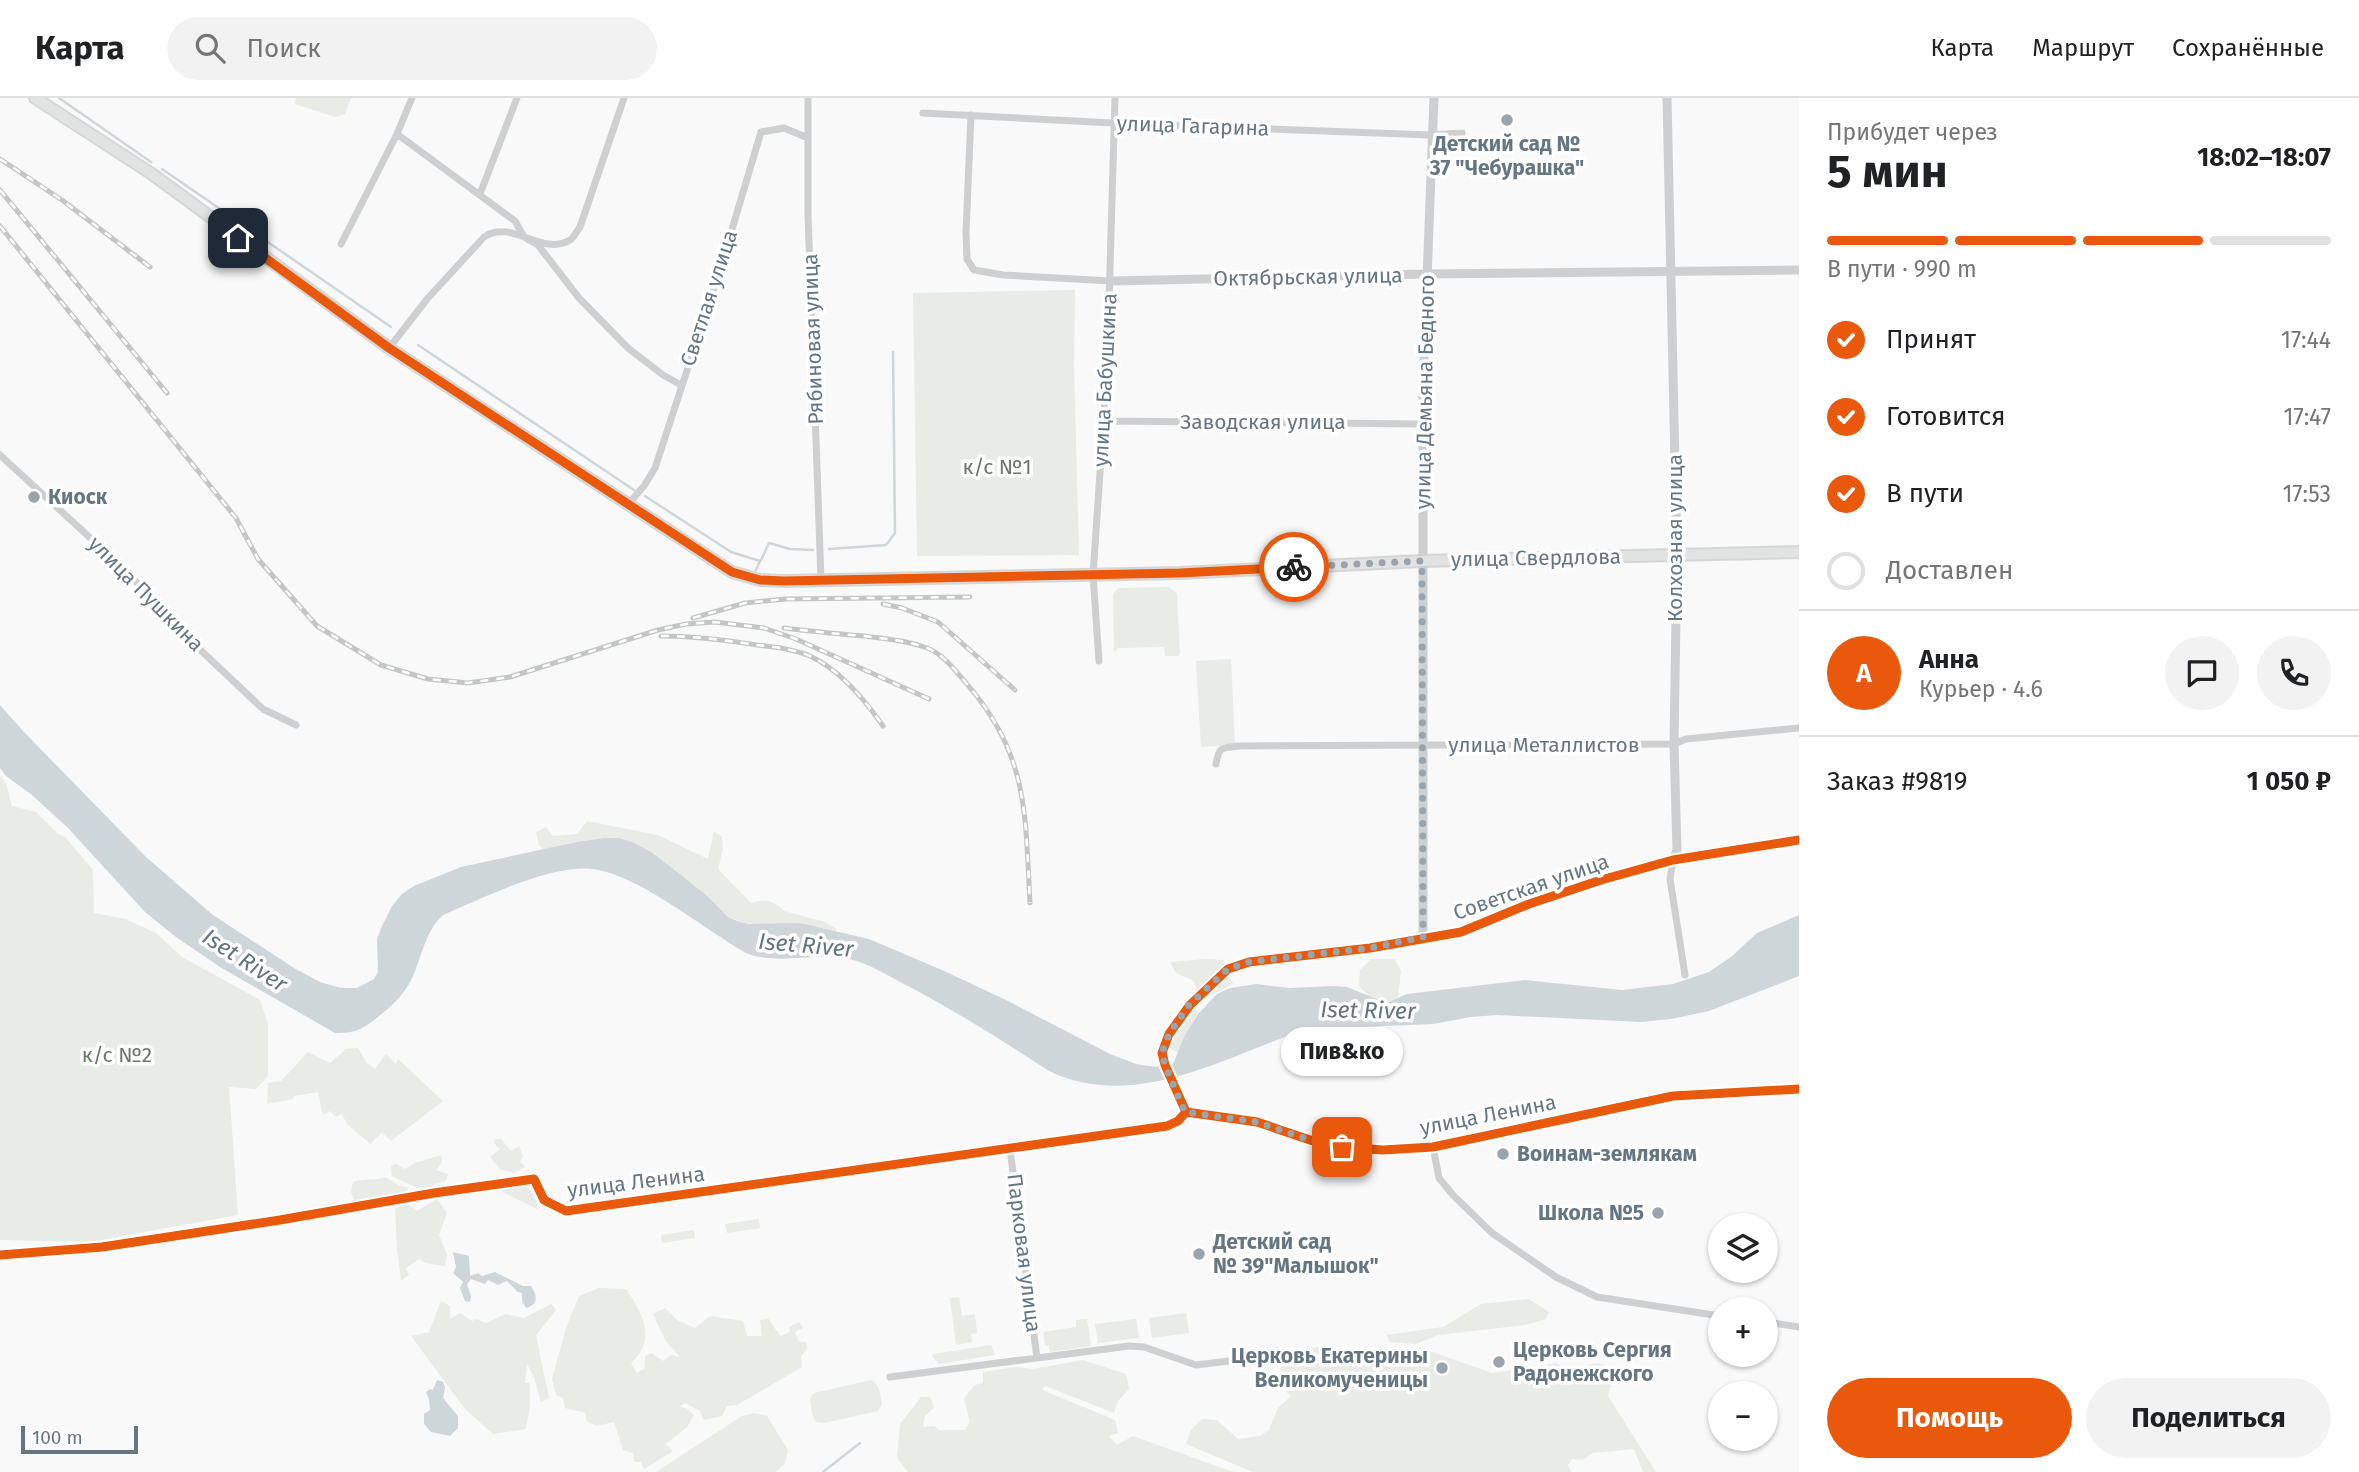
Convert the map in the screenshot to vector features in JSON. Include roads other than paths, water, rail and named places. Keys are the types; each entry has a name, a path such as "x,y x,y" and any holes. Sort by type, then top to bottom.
{"main road":[{"name":"улица Свердлова","path":"35,98 152,174 389,348 732,572 760,580 1093,575 1422,561 1799,552"}],"street":[{"path":"341,244 397,134 412,98"},
{"path":"480,194 517,98"},
{"path":"389,348 428,298 484,236 498,230 557,244 571,240 580,227 624,98"},
{"name":"Рябиновая улица","path":"808,98 809,227 821,580"},
{"name":"улица Бабушкина","path":"1099,661 1093,575 1111,281 1115,98"},
{"name":"улица Демьяна Бедного","path":"1423,937 1423,424 1434,98"},
{"name":"Колхозная улица","path":"1667,98 1676,555 1674,744 1677,850 1670,879 1685,975"},
{"name":"улица Гагарина","path":"923,113 1433,135 1462,133"},
{"name":"Октябрьская улица","path":"971,115 966,233 967,260 974,270 1003,275 1111,281 1799,270"},
{"name":"Светлая улица","path":"629,503 655,468 719,273 761,132 784,128 808,138"},
{"path":"397,134 514,221 524,237 538,245 579,298 628,348 663,375 681,385"},
{"name":"Заводская улица","path":"1103,421 1423,424"},
{"name":"улица Пушкина","path":"0,455 123,568 194,644 263,709 296,725"},
{"name":"улица Металлистов","path":"1216,764 1217,752 1220,749 1240,746 1674,744 1686,739 1799,728"},
{"name":"Советская улица","path":"1185,1112 1162,1053 1169,1034 1189,1005 1228,969 1248,962 1370,948 1461,932 1553,896 1673,860 1799,840"},
{"name":"улица Ленина","path":"0,1255 102,1247 534,1179 544,1200 566,1211 1167,1126 1178,1121 1185,1112 1257,1122 1310,1140 1361,1150 1433,1147 1673,1096 1799,1089"},
{"path":"1433,1147 1439,1178 1453,1195 1492,1233 1556,1277 1597,1297 1708,1313"},
{"name":"Парковая улица","path":"1010,1149 1037,1357"},
{"path":"1778,1324 1799,1327"},
{"name":"Парковая улица","path":"890,1377 1129,1346 1144,1347 1196,1365 1270,1356"}],"water":[{"name":"Iset River","path":"0,705 146,857 213,915 294,968 320,982 341,988 357,988 374,979 378,972 377,939 382,926 392,906 402,894 414,886 461,867 604,838 619,838 653,853 706,895 728,917 737,921 749,924 800,923 869,939 1006,1000 1110,1054 1136,1064 1156,1067 1173,1064 1185,1035 1199,1013 1217,994 1230,988 1256,984 1289,988 1347,987 1386,1003 1407,994 1525,980 1622,990 1673,984 1709,972 1731,957 1757,933 1799,915 1799,976 1709,1011 1671,1019 1641,1022 1497,1015 1433,1024 1315,1029 1293,1034 1172,1078 1110,1086 1080,1082 1049,1071 958,1014 863,963 836,957 786,959 748,954 630,881 592,869 575,869 516,884 443,915 431,930 409,984 396,1001 364,1027 335,1033 220,967 176,937 145,912 68,828 32,795 6,776 0,768"},
{"path":"453,1252 469,1256 470,1276 495,1272 523,1286 531,1286 536,1297 535,1302 526,1308 522,1293 507,1281 498,1285 488,1280 485,1284 471,1279 467,1284 470,1302 465,1301 460,1288 463,1282 453,1273 456,1267"},
{"path":"437,1380 443,1382 443,1398 458,1416 458,1428 450,1436 431,1432 424,1424 424,1414 430,1410 426,1392 433,1390"}],"waterway":[{"path":"59,98 151,162"},
{"path":"162,169 391,327"},
{"path":"418,345 634,490"},
{"path":"829,549 886,545 895,533 893,352"},
{"path":"645,496 731,552 760,561 755,572"},
{"path":"761,560 769,543 790,549 813,550"},
{"path":"823,1472 860,1443"}],"railway":[{"path":"0,159 62,200 150,267"},
{"path":"0,190 167,393"},
{"path":"0,226 236,518 258,559 317,626 381,665 428,679 468,683 510,677 658,630 715,622 764,628 796,639 929,699"},
{"path":"693,618 745,603 785,599 970,597"},
{"path":"883,604 902,608 938,622 1015,690"},
{"path":"784,628 911,643 933,651 953,668 987,709 1013,761 1024,813 1030,903"},
{"path":"661,636 733,641 810,656 832,669 851,686 883,726"}],"place":[{"name":"Детский сад № 37 \"Чебурашка\"","path":"1507,120"},
{"name":"Киоск","path":"34,497"},
{"name":"Пив&ко","path":"1342,1147"},
{"name":"Воинам-землякам","path":"1503,1154"},
{"name":"Школа №5","path":"1658,1213"},
{"name":"Детский сад № 39\"Малышок\"","path":"1199,1254"},
{"name":"Церковь Сергия Радонежского","path":"1499,1362"},
{"name":"Церковь Екатерины Великомученицы","path":"1442,1368"}],"park label":[{"name":"к/с №1","path":"997,467"},
{"name":"к/с №2","path":"117,1055"}]}
